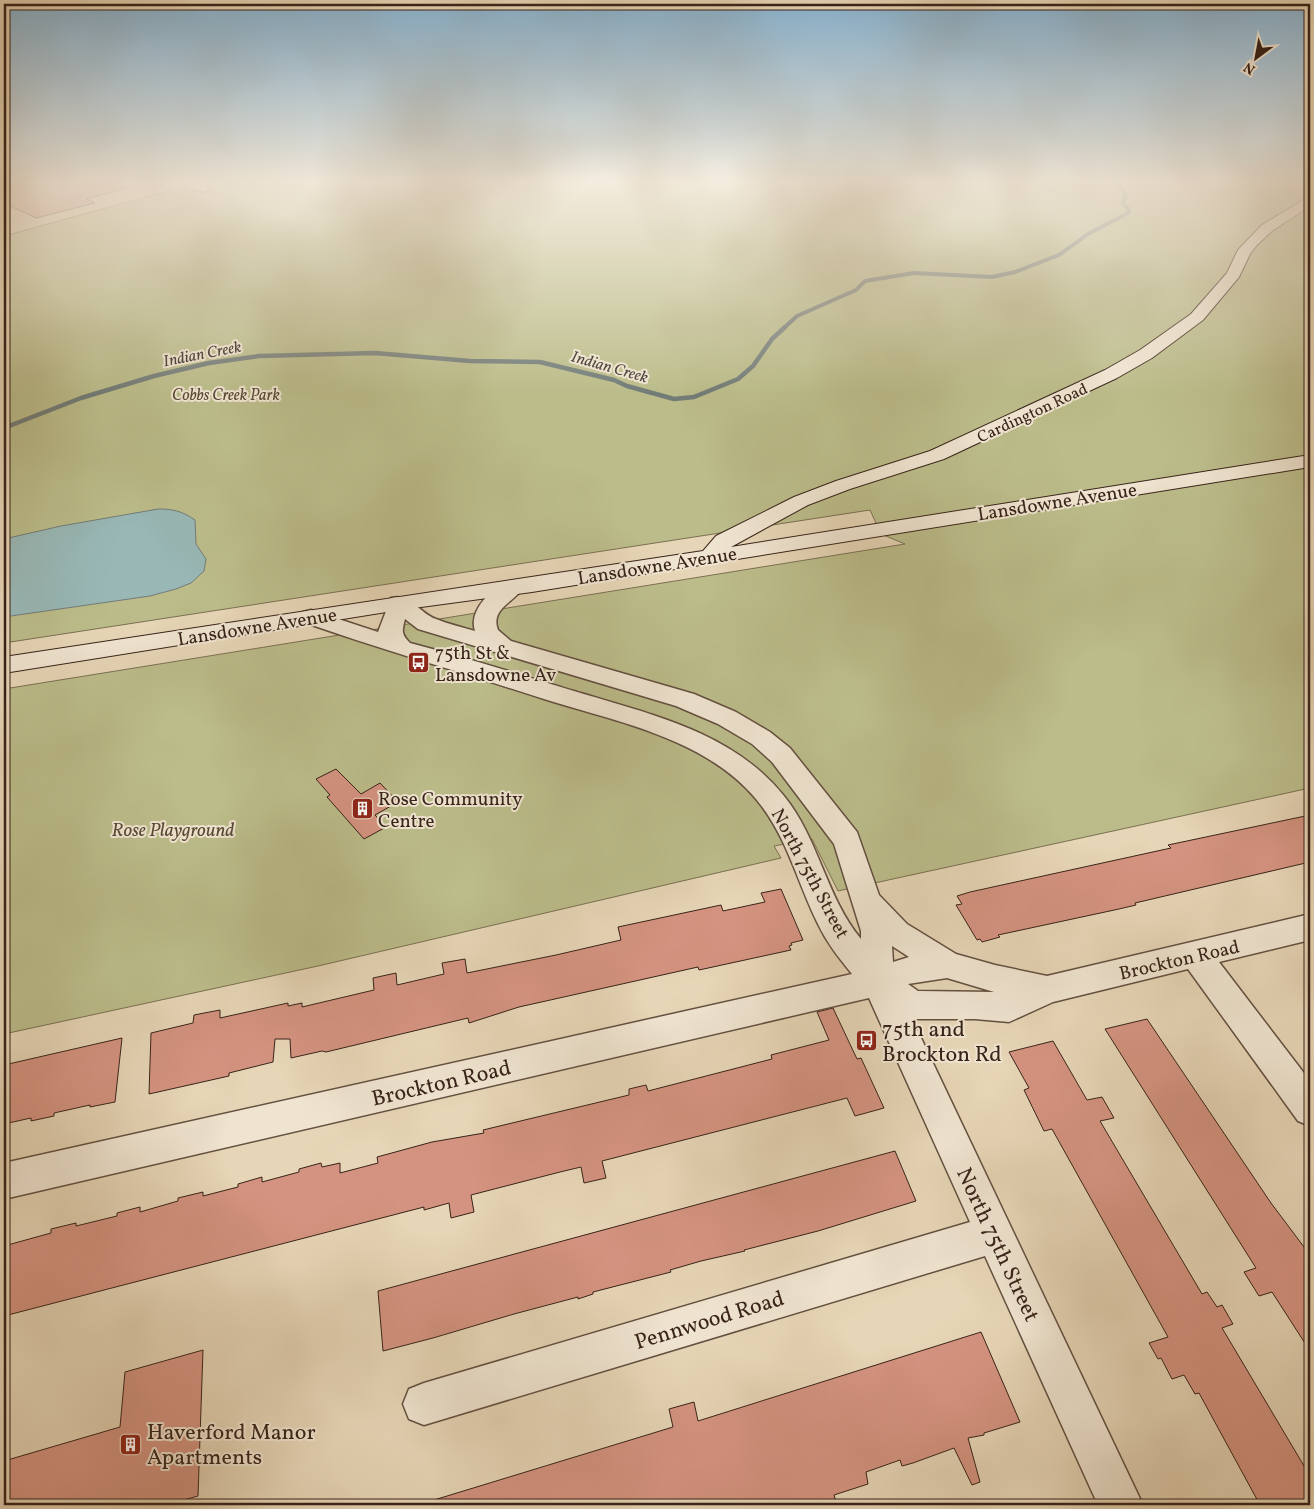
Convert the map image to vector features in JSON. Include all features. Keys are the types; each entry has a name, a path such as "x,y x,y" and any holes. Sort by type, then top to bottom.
{"street":[{"name":"Cardington Road","path":"709,557 724,541 801,501 843,485 937,455 1078,390 1146,354 1196,317 1234,274 1243,253"},
{"name":"Lansdowne Avenue","path":"4,665 399,603 512,588 1310,461"},
{"path":"506,649 488,633 485,621 488,608 512,588"},
{"path":"399,603 390,632 393,640 402,648"},
{"name":"North 75th Street","path":"399,603 426,624 685,700 727,718 761,738 781,755 847,840 876,931 878,982"},
{"name":"North 75th Street","path":"311,617 402,648 477,668 660,726 704,744 737,765 765,791 784,816 808,862 833,924 878,982 1117,1504"},
{"name":"Brockton Road","path":"866,899 896,933 947,965 995,980 1047,990"},
{"name":"Brockton Road","path":"878,982 913,1005 967,1005 1009,1008 1047,990 1196,956 1310,927"},
{"path":"1196,956 1310,1109"},
{"name":"Brockton Road","path":"4,1181 878,982 905,971 947,965"},
{"name":"Pennwood Road","path":"424,1404 994,1234"}],"green space":[{"path":"4,253 1310,253 1310,788 838,891 812,839 774,846 781,858 318,966 4,1034 4,689 905,544 881,534 870,510 4,643"}],"water":[{"path":"158,509 177,511 195,520 196,544 206,559 204,571 191,583 150,596 4,617 4,539 61,526"}],"building":[{"name":"Rose Community Centre","path":"336,769 361,794 380,783 398,802 375,815 386,827 364,839 327,797 330,795 316,779"},
{"path":"1310,815 1310,862 1135,903 1136,905 1119,909 998,935 1000,937 982,942 980,939 977,940 956,905 962,904 957,896 970,892 1171,848 1168,845"},
{"path":"781,889 803,940 791,943 792,945 789,946 791,950 699,970 698,967 519,1007 469,1023 468,1018 326,1052 322,1051 291,1058 290,1039 275,1039 273,1062 229,1073 229,1076 149,1094 151,1033 193,1023 194,1015 220,1010 220,1018 288,1003 288,1006 302,1003 302,1007 374,990 373,978 396,973 397,985 444,974 442,963 465,959 467,973 556,955 621,940 618,927 721,905 723,911 765,902 761,893"},
{"path":"833,1008 857,1059 861,1058 884,1108 855,1116 847,1098 602,1161 606,1178 584,1183 581,1167 471,1195 474,1212 451,1218 449,1203 424,1210 424,1207 4,1316 4,1246 51,1233 51,1229 76,1223 76,1226 117,1216 117,1213 140,1207 140,1212 178,1201 178,1198 203,1192 203,1196 238,1187 238,1184 262,1177 262,1182 299,1172 299,1169 321,1163 322,1167 340,1163 340,1173 378,1163 377,1157 432,1142 484,1133 483,1130 629,1095 629,1089 646,1085 648,1091 772,1059 771,1055 829,1040 817,1012"},
{"path":"1147,1019 1271,1203 1310,1255 1310,1351 1272,1292 1259,1296 1244,1272 1256,1268 1105,1029"},
{"path":"122,1038 115,1102 54,1113 54,1116 31,1121 31,1118 4,1124 4,1065"},
{"path":"1053,1041 1087,1100 1102,1097 1114,1118 1100,1121 1202,1294 1207,1292 1217,1307 1222,1305 1233,1324 1222,1328 1310,1476 1310,1505 1260,1505 1199,1393 1195,1394 1184,1375 1172,1379 1161,1358 1158,1359 1149,1343 1168,1337 1052,1129 1044,1131 1024,1090 1029,1088 1009,1052"},
{"path":"895,1151 916,1201 818,1231 701,1261 670,1270 671,1272 593,1292 593,1294 578,1299 578,1297 383,1351 378,1291"},
{"path":"981,1332 1020,1422 984,1433 984,1435 968,1438 980,1482 972,1485 954,1448 902,1466 900,1460 866,1472 868,1484 834,1495 837,1505 435,1505 434,1500 673,1427 669,1409 694,1402 698,1421"},
{"name":"Haverford Manor Apartments","path":"203,1350 198,1496 166,1505 4,1505 4,1461 120,1427 125,1372"}],"waterway":[{"name":"Indian Creek","path":"784,328 797,316 856,290 865,281 914,273 992,277 1015,272 1061,253"},
{"name":"Indian Creek","path":"4,428 81,398 154,376 209,363 259,356 375,353 470,361 540,362 614,380 627,386 674,399 694,397 738,379 753,366 772,339 785,327"}],"place":[{"name":"75th St & Lansdowne Av","path":"419,663"},
{"name":"Rose Community Centre","path":"362,809"},
{"name":"75th and Brockton Rd","path":"866,1041"},
{"name":"Haverford Manor Apartments","path":"131,1444"}],"park label":[{"name":"Cobbs Creek Park","path":"226,394"},
{"name":"Rose Playground","path":"173,829"}]}
